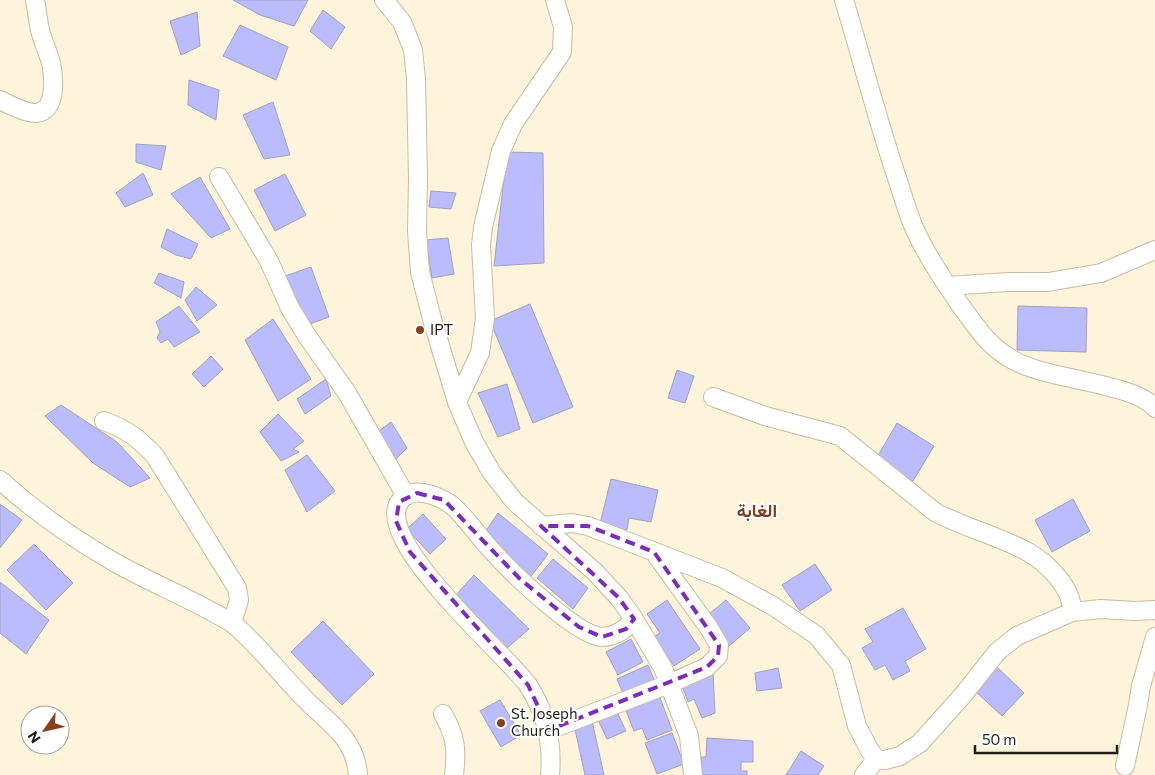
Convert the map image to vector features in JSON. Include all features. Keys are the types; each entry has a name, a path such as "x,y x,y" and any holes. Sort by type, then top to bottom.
{"street":[{"path":"0,100 9,105 36,113 45,110 50,103 53,83 51,65 40,30 35,0"},
{"path":"384,0 402,22 413,50 416,79 420,272 457,402 474,442 492,473 515,502 595,572 619,598 634,619 663,668 689,736 693,775"},
{"path":"457,402 480,353 486,318 481,245 483,227 501,151 513,124 562,52 563,27 554,0"},
{"path":"844,0 887,150 915,231 948,286 993,348 1014,361 1034,370 1122,390 1153,403"},
{"path":"219,177 269,260 290,308 347,393 406,496"},
{"path":"948,286 1008,282 1048,282 1100,273 1155,250"},
{"path":"713,397 765,416 840,436 935,512 1028,552 1046,565 1062,584 1071,599 1072,612"},
{"path":"104,421 123,429 140,441 155,456 237,588 239,600 232,623"},
{"path":"0,480 31,506 113,561 232,623 245,634 292,686 345,738 357,764 358,775"},
{"path":"550,775 552,754 549,730 540,707 528,685 512,665 433,581 410,552 396,521 396,510 399,502 406,496 417,492 444,500 455,508 493,552 520,579 549,604 590,634 602,637 614,635 626,629 634,619"},
{"path":"541,526 572,523 588,526 722,578 773,606 816,635 841,665 857,726 876,759 885,760 900,756 920,743 963,696 997,652 1017,636 1072,612 1101,609 1155,610"},
{"path":"549,730 669,684 706,667 718,656 719,645 709,628 654,552"},
{"path":"1125,766 1138,705 1140,686 1155,637"},
{"path":"443,714 452,730 456,748 454,775"},
{"path":"864,775 876,759"}],"highlighted area":[{"path":"417,493 444,500 520,579 579,627 602,637 626,629 634,619 619,598 541,526 588,526 654,552 719,645 718,656 707,667 549,730 528,685 410,552 396,521 399,502"}],"building":[{"path":"233,0 308,0 294,26 260,15"},
{"path":"323,10 345,27 331,49 310,31"},
{"path":"197,12 200,46 181,55 170,21"},
{"path":"240,25 288,47 276,80 223,56"},
{"path":"189,80 219,90 216,120 188,105"},
{"path":"273,102 290,155 264,159 243,115"},
{"path":"136,144 166,146 161,170 136,162"},
{"path":"507,152 543,153 544,263 494,266"},
{"path":"143,173 153,195 125,207 116,193"},
{"path":"285,174 306,215 275,231 254,190"},
{"path":"200,177 230,229 211,238 171,194"},
{"path":"431,191 456,193 451,209 429,207"},
{"path":"167,229 198,244 191,259 176,255 161,247"},
{"path":"448,238 454,274 432,278 426,240"},
{"path":"311,267 329,317 304,326 285,276"},
{"path":"159,273 184,282 181,298 154,283"},
{"path":"196,287 217,305 197,321 185,300"},
{"path":"530,304 573,407 533,423 490,321"},
{"path":"179,306 200,332 174,347 168,339 161,343 157,338 160,332 156,322"},
{"path":"1018,306 1087,308 1086,352 1017,350"},
{"path":"273,319 311,379 278,401 245,340"},
{"path":"211,356 223,369 204,387 192,374"},
{"path":"677,370 694,376 685,403 668,398"},
{"path":"326,379 331,396 305,414 297,399"},
{"path":"507,384 520,429 498,437 478,393"},
{"path":"61,405 117,442 150,478 130,487 93,463 45,416"},
{"path":"278,414 304,441 293,449 299,452 281,461 260,432"},
{"path":"391,422 407,448 396,459 374,435"},
{"path":"897,423 934,446 913,481 876,459"},
{"path":"307,455 335,491 307,512 285,470"},
{"path":"611,479 658,490 651,522 629,518 627,530 600,524"},
{"path":"1073,499 1090,531 1052,552 1035,520"},
{"path":"0,504 22,520 0,548"},
{"path":"498,513 548,554 529,579 482,537"},
{"path":"423,514 446,539 430,554 407,529"},
{"path":"34,544 73,583 46,610 7,570"},
{"path":"553,559 588,588 573,609 537,578"},
{"path":"815,564 832,590 800,611 782,585"},
{"path":"474,575 529,629 507,648 456,595"},
{"path":"0,582 49,620 26,654 0,633"},
{"path":"667,600 700,649 674,666 654,637 660,633 647,614"},
{"path":"726,600 750,628 728,647 704,618"},
{"path":"903,608 926,649 905,661 910,671 893,680 885,665 875,670 862,648 873,642 865,629"},
{"path":"323,621 374,674 342,705 291,652"},
{"path":"631,639 643,662 618,675 606,652"},
{"path":"648,665 656,684 625,698 617,679"},
{"path":"996,666 1024,693 1002,716 974,690"},
{"path":"778,668 782,688 757,691 755,673"},
{"path":"713,672 715,713 702,718 694,699 688,702 683,688"},
{"path":"659,695 672,730 647,740 642,728 634,731 625,708"},
{"name":"St. Joseph Church","path":"500,700 521,735 501,747 480,711"},
{"path":"617,712 626,731 607,739 598,720"},
{"path":"592,721 604,775 585,775 574,725"},
{"path":"672,733 684,764 657,774 645,743"},
{"path":"707,738 753,741 753,762 741,762 741,771 747,771 747,775 701,775 701,757 706,757"},
{"path":"801,751 824,766 818,775 786,775"}],"place":[{"name":"IPT","path":"420,330"},
{"name":"St. Joseph Church","path":"501,723"}],"district":[{"name":"الغابة","path":"757,511"}]}
